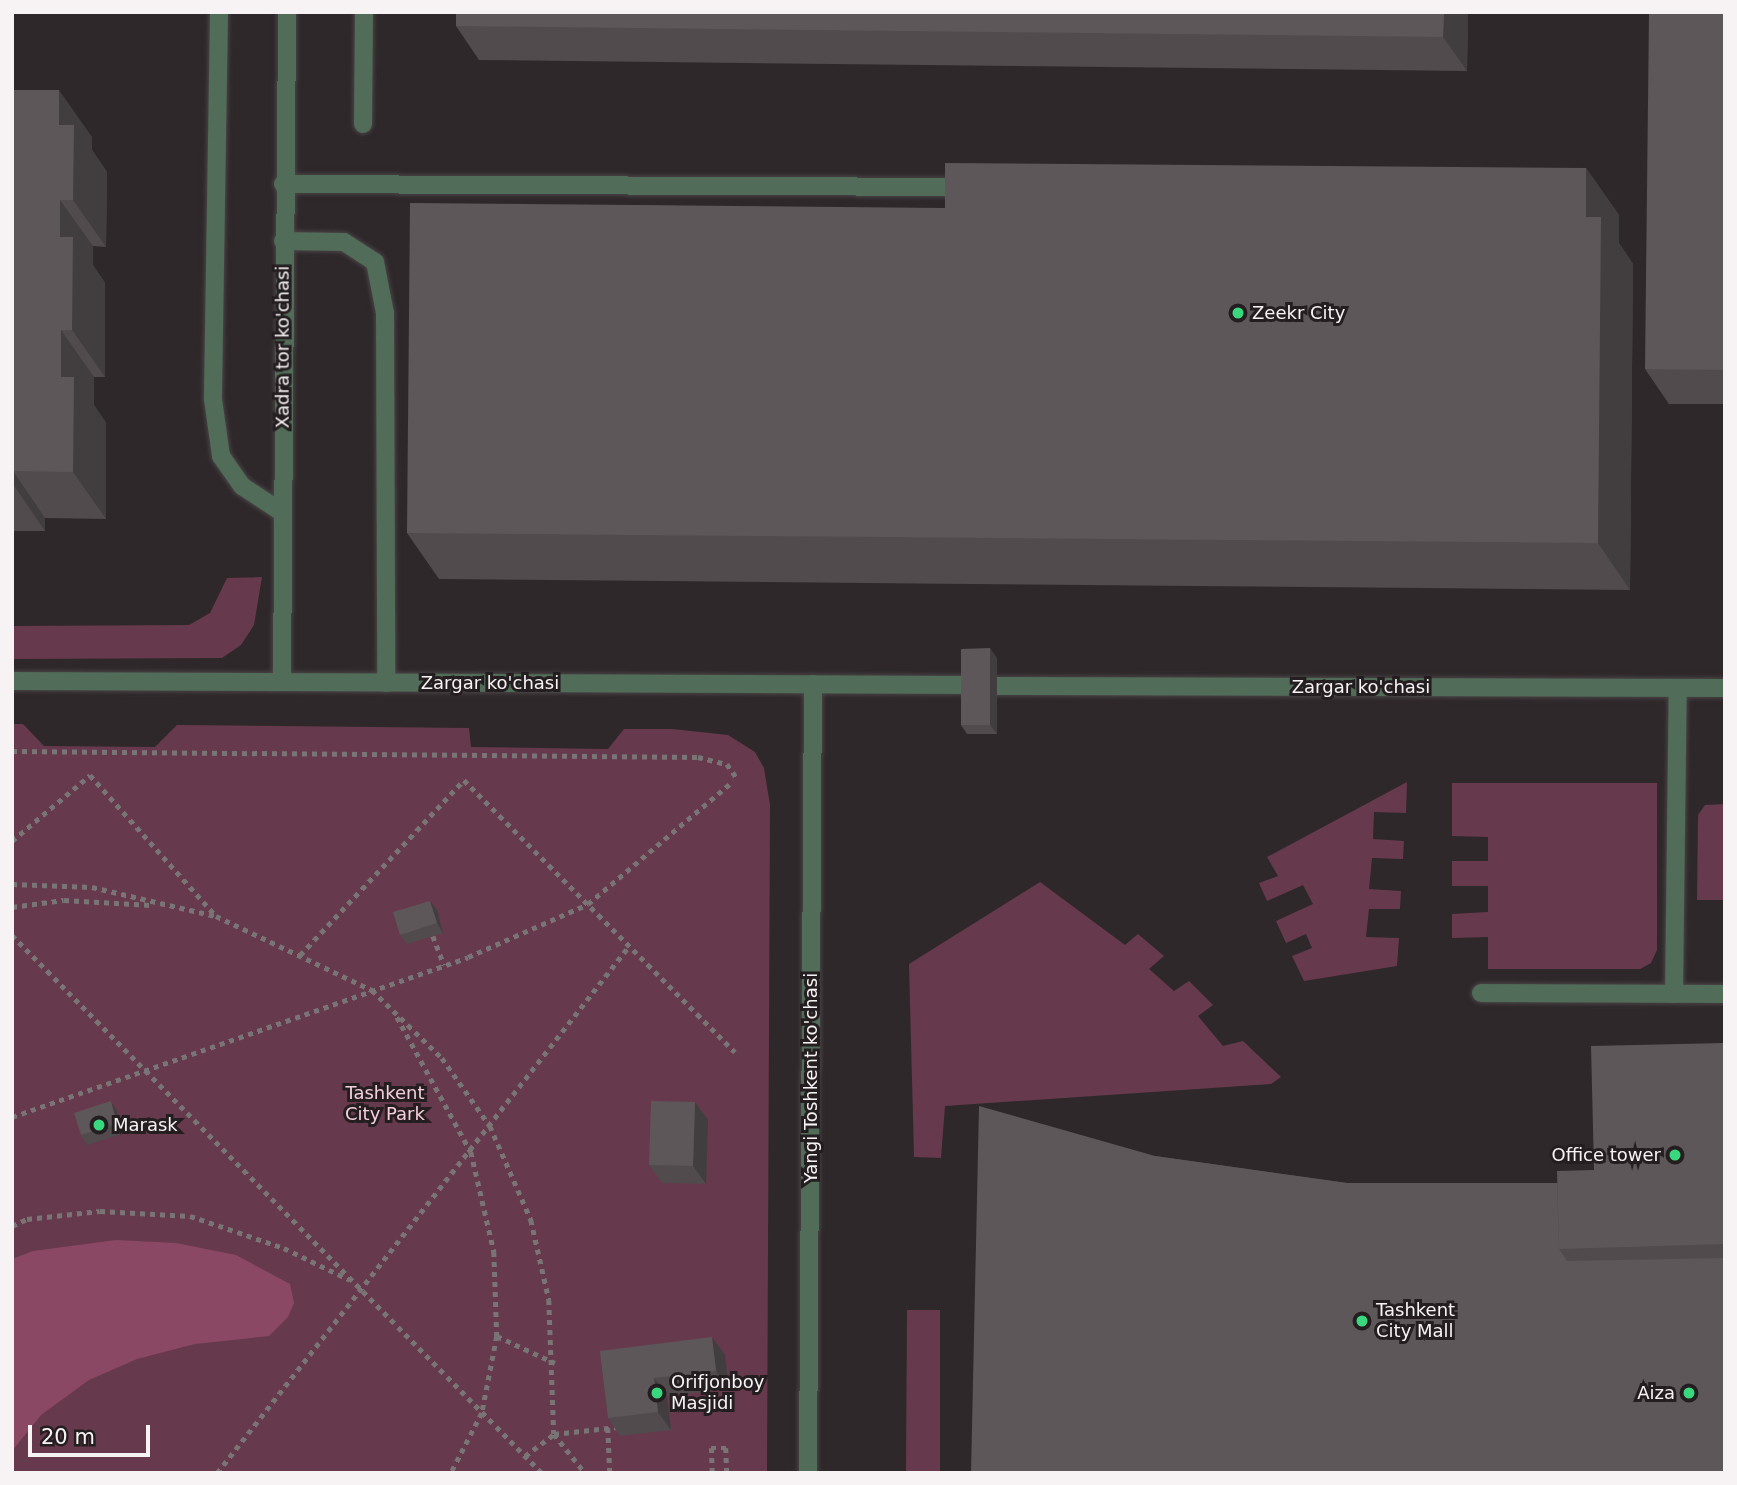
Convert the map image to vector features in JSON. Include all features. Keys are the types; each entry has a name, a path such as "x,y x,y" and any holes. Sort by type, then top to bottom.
{"street":[{"path":"219,12 213,399 221,456 242,486 283,513"},
{"name":"Xadra tor ko'chasi","path":"282,682 283,184 287,12"},
{"path":"363,12 363,124"},
{"path":"283,184 986,187"},
{"path":"284,241 344,242 374,262 385,313 386,683"},
{"name":"Zargar ko'chasi","path":"12,681 967,685"},
{"name":"Yangi Toshkent ko'chasi","path":"808,1473 813,684"},
{"name":"Zargar ko'chasi","path":"997,685 1725,688"},
{"path":"1674,994 1678,688"},
{"path":"1481,993 1725,994"}],"path":[{"path":"12,751 698,757 727,764 736,780 588,904 444,965 12,1117"},
{"path":"12,841 90,775 216,916"},
{"path":"300,955 464,780 736,1052"},
{"path":"12,884 92,887 160,906 216,916 372,990 442,1058 490,1126 531,1220 550,1300 555,1363 554,1434 585,1473"},
{"path":"12,907 64,900 160,906"},
{"path":"12,935 542,1473"},
{"path":"433,936 444,965"},
{"path":"217,1473 471,1152 629,946"},
{"path":"393,1010 471,1152 494,1252 497,1336 482,1413 452,1473"},
{"path":"12,1226 27,1219 100,1211 190,1216 284,1248 353,1282"},
{"path":"497,1336 555,1363"},
{"path":"525,1456 554,1434 619,1427"},
{"path":"608,1428 610,1473"},
{"path":"712,1473 711,1448 726,1448 727,1473"}],"green space":[{"path":"262,577 254,625 241,645 222,658 12,659 12,626 189,625 210,613 227,578"},
{"name":"Tashkent City Park","path":"12,724 23,724 44,746 155,747 177,725 469,728 471,747 608,749 624,729 672,729 728,735 755,752 764,768 770,805 767,1473 12,1473"},
{"path":"1407,782 1406,813 1374,812 1373,839 1404,841 1403,859 1372,858 1369,889 1401,891 1400,909 1369,909 1366,937 1399,938 1397,966 1304,981 1292,956 1312,948 1306,934 1286,943 1276,921 1313,904 1303,885 1267,901 1259,883 1278,876 1267,857"},
{"path":"1452,783 1657,783 1657,950 1651,963 1640,969 1488,969 1488,937 1452,938 1452,914 1488,912 1488,886 1452,886 1452,861 1488,861 1488,837 1452,836"},
{"path":"1725,804 1725,900 1697,900 1698,815 1705,805"},
{"path":"1040,882 1125,945 1138,934 1164,956 1149,969 1174,991 1189,981 1213,1005 1198,1016 1223,1046 1243,1041 1281,1077 1271,1084 945,1106 941,1158 914,1157 909,964"},
{"path":"907,1310 940,1310 940,1473 906,1473"}],"shaded area":[{"path":"116,1240 176,1243 236,1255 290,1284 294,1303 288,1317 269,1336 195,1344 137,1359 89,1380 41,1415 12,1451 12,1259 33,1251"}],"building":[{"path":"456,12 1444,12 1443,37 456,26"},
{"path":"1649,12 1725,12 1725,370 1645,369"},
{"path":"12,90 59,90 59,125 74,125 73,200 60,200 60,237 73,237 72,330 61,330 61,377 74,377 73,472 13,471 13,484 12,484"},
{"path":"945,163 1586,168 1586,217 1601,217 1598,543 407,533 410,203 945,208"},
{"path":"990,648 990,725 961,725 961,649"},
{"path":"430,901 437,923 400,935 393,912"},
{"path":"1725,1043 1725,1244 1559,1249 1557,1171 1594,1170 1591,1046"},
{"path":"111,1101 117,1124 81,1135 74,1113"},
{"path":"651,1101 695,1102 693,1166 649,1165"},
{"name":"Tashkent City Mall","path":"979,1106 1155,1156 1347,1183 1557,1183 1559,1249 1567,1261 1725,1258 1725,1473 971,1473"},
{"path":"712,1337 716,1371 654,1378 658,1412 608,1418 600,1351"}],"place":[{"name":"Zeekr City","path":"1238,313"},
{"name":"Marask","path":"99,1125"},
{"name":"Office tower","path":"1675,1155"},
{"name":"Tashkent City Mall","path":"1362,1321"},
{"name":"Orifjonboy Masjidi","path":"657,1393"},
{"name":"Aiza","path":"1689,1393"}]}
